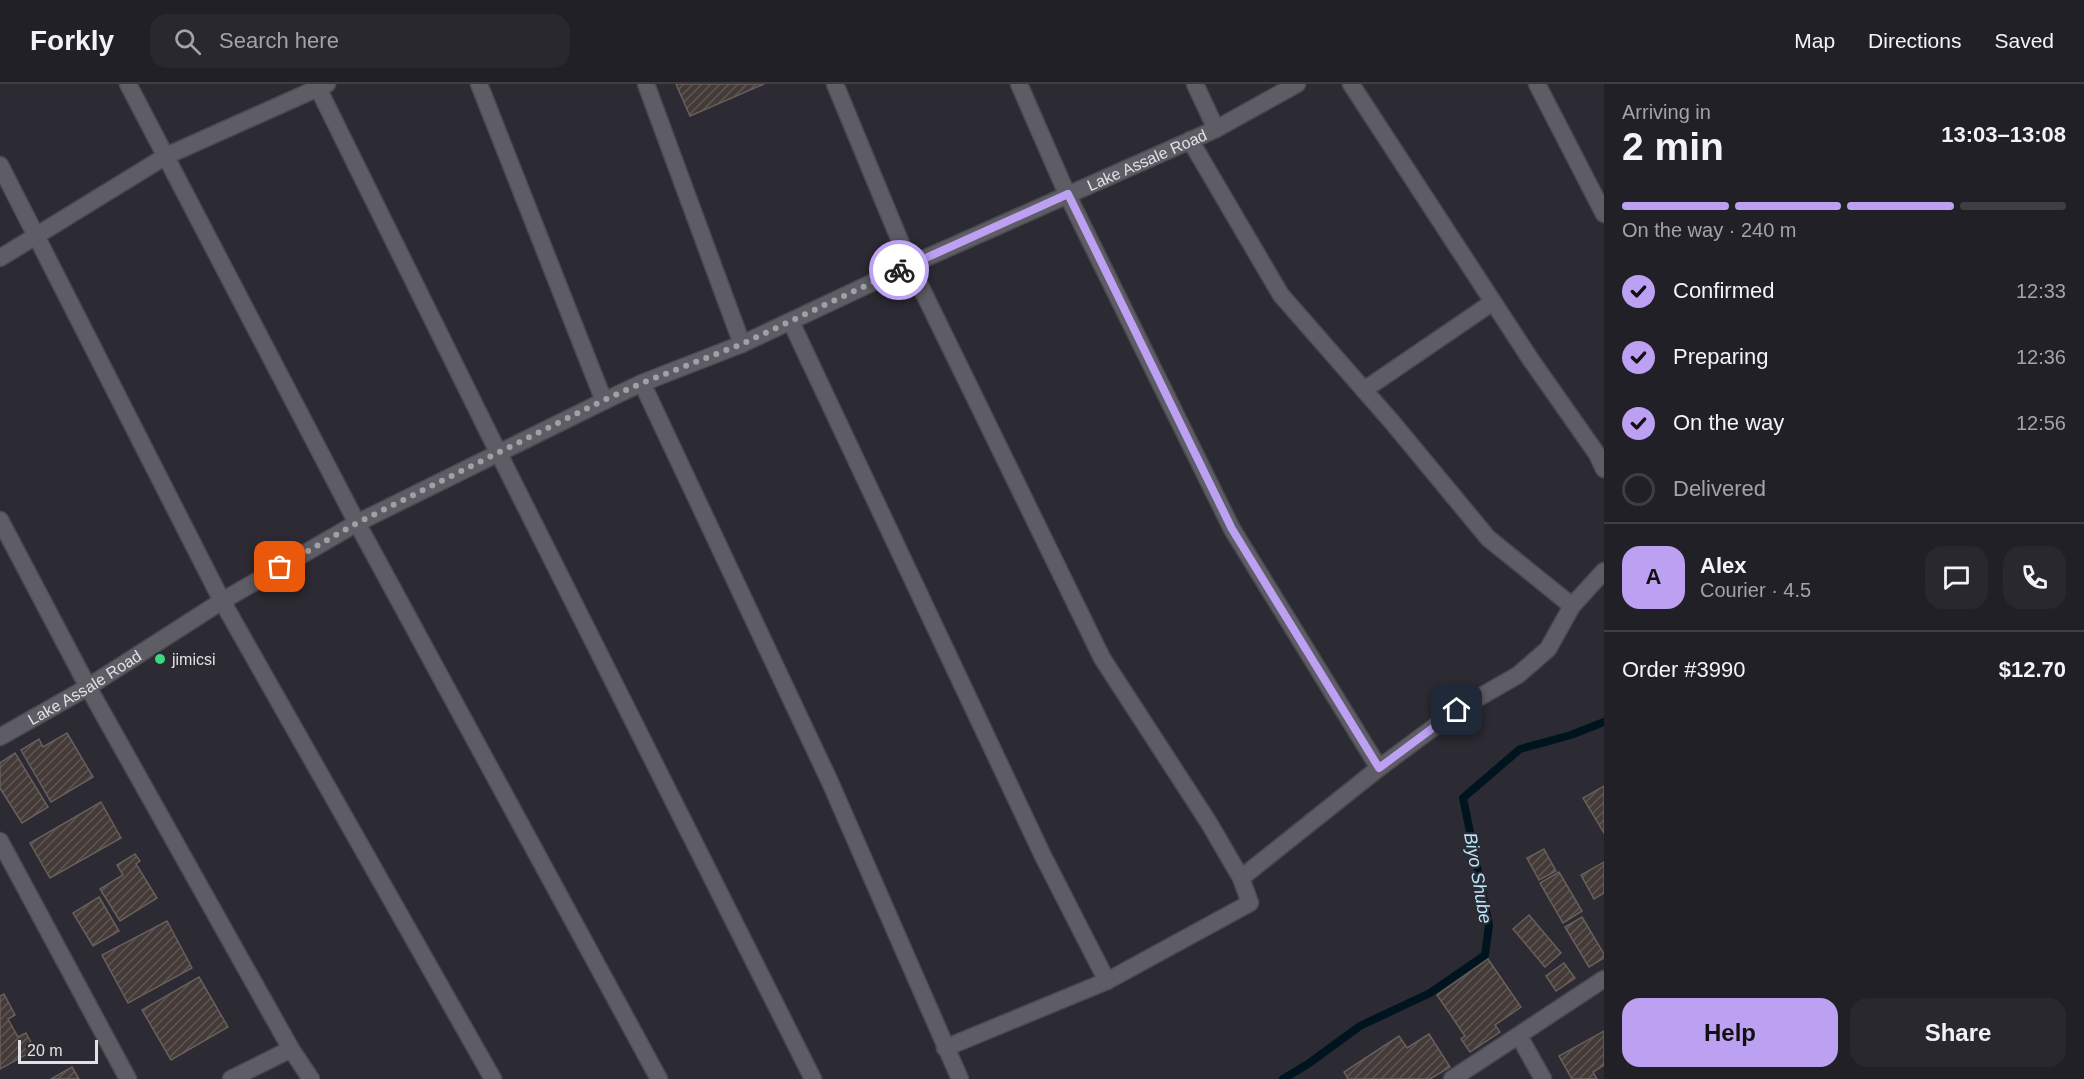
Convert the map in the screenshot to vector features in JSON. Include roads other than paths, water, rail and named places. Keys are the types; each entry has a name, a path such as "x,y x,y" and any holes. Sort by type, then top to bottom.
{"street":[{"path":"128,84 357,523 659,1079"},
{"path":"479,84 604,400"},
{"path":"646,84 742,344"},
{"path":"835,84 910,265 1102,658 1209,823 1241,878 1250,903 1107,981 945,1048"},
{"path":"1019,84 1068,194 1232,529 1379,768"},
{"path":"1195,84 1216,129"},
{"name":"Lake Assale Road","path":"0,737 88,687 222,601 357,523 498,452 604,400 742,344 910,265 1216,129 1297,84"},
{"path":"1351,84 1531,360 1597,454 1604,469"},
{"path":"1538,84 1604,214"},
{"path":"0,258 166,156 320,85 498,452 813,1079"},
{"path":"1190,140 1281,295 1488,538 1572,606"},
{"path":"0,165 222,601 493,1079"},
{"path":"1364,390 1493,302"},
{"path":"791,322 1043,856 1107,981"},
{"path":"642,383 830,782 960,1079"},
{"path":"0,520 88,687 291,1049 311,1079"},
{"path":"1241,878 1379,768 1457,710 1518,675 1548,649 1572,606 1604,571"},
{"path":"0,841 128,1079"},
{"path":"1452,1079 1604,979"},
{"path":"1519,1036 1543,1079"},
{"path":"231,1079 291,1049"}],"waterway":[{"name":"Biyo Shube","path":"1283,1079 1308,1064 1360,1026 1430,993 1485,955 1489,925 1463,798 1520,749 1571,735 1604,722"}],"place":[{"name":"jimicsi","path":"160,659"}]}
